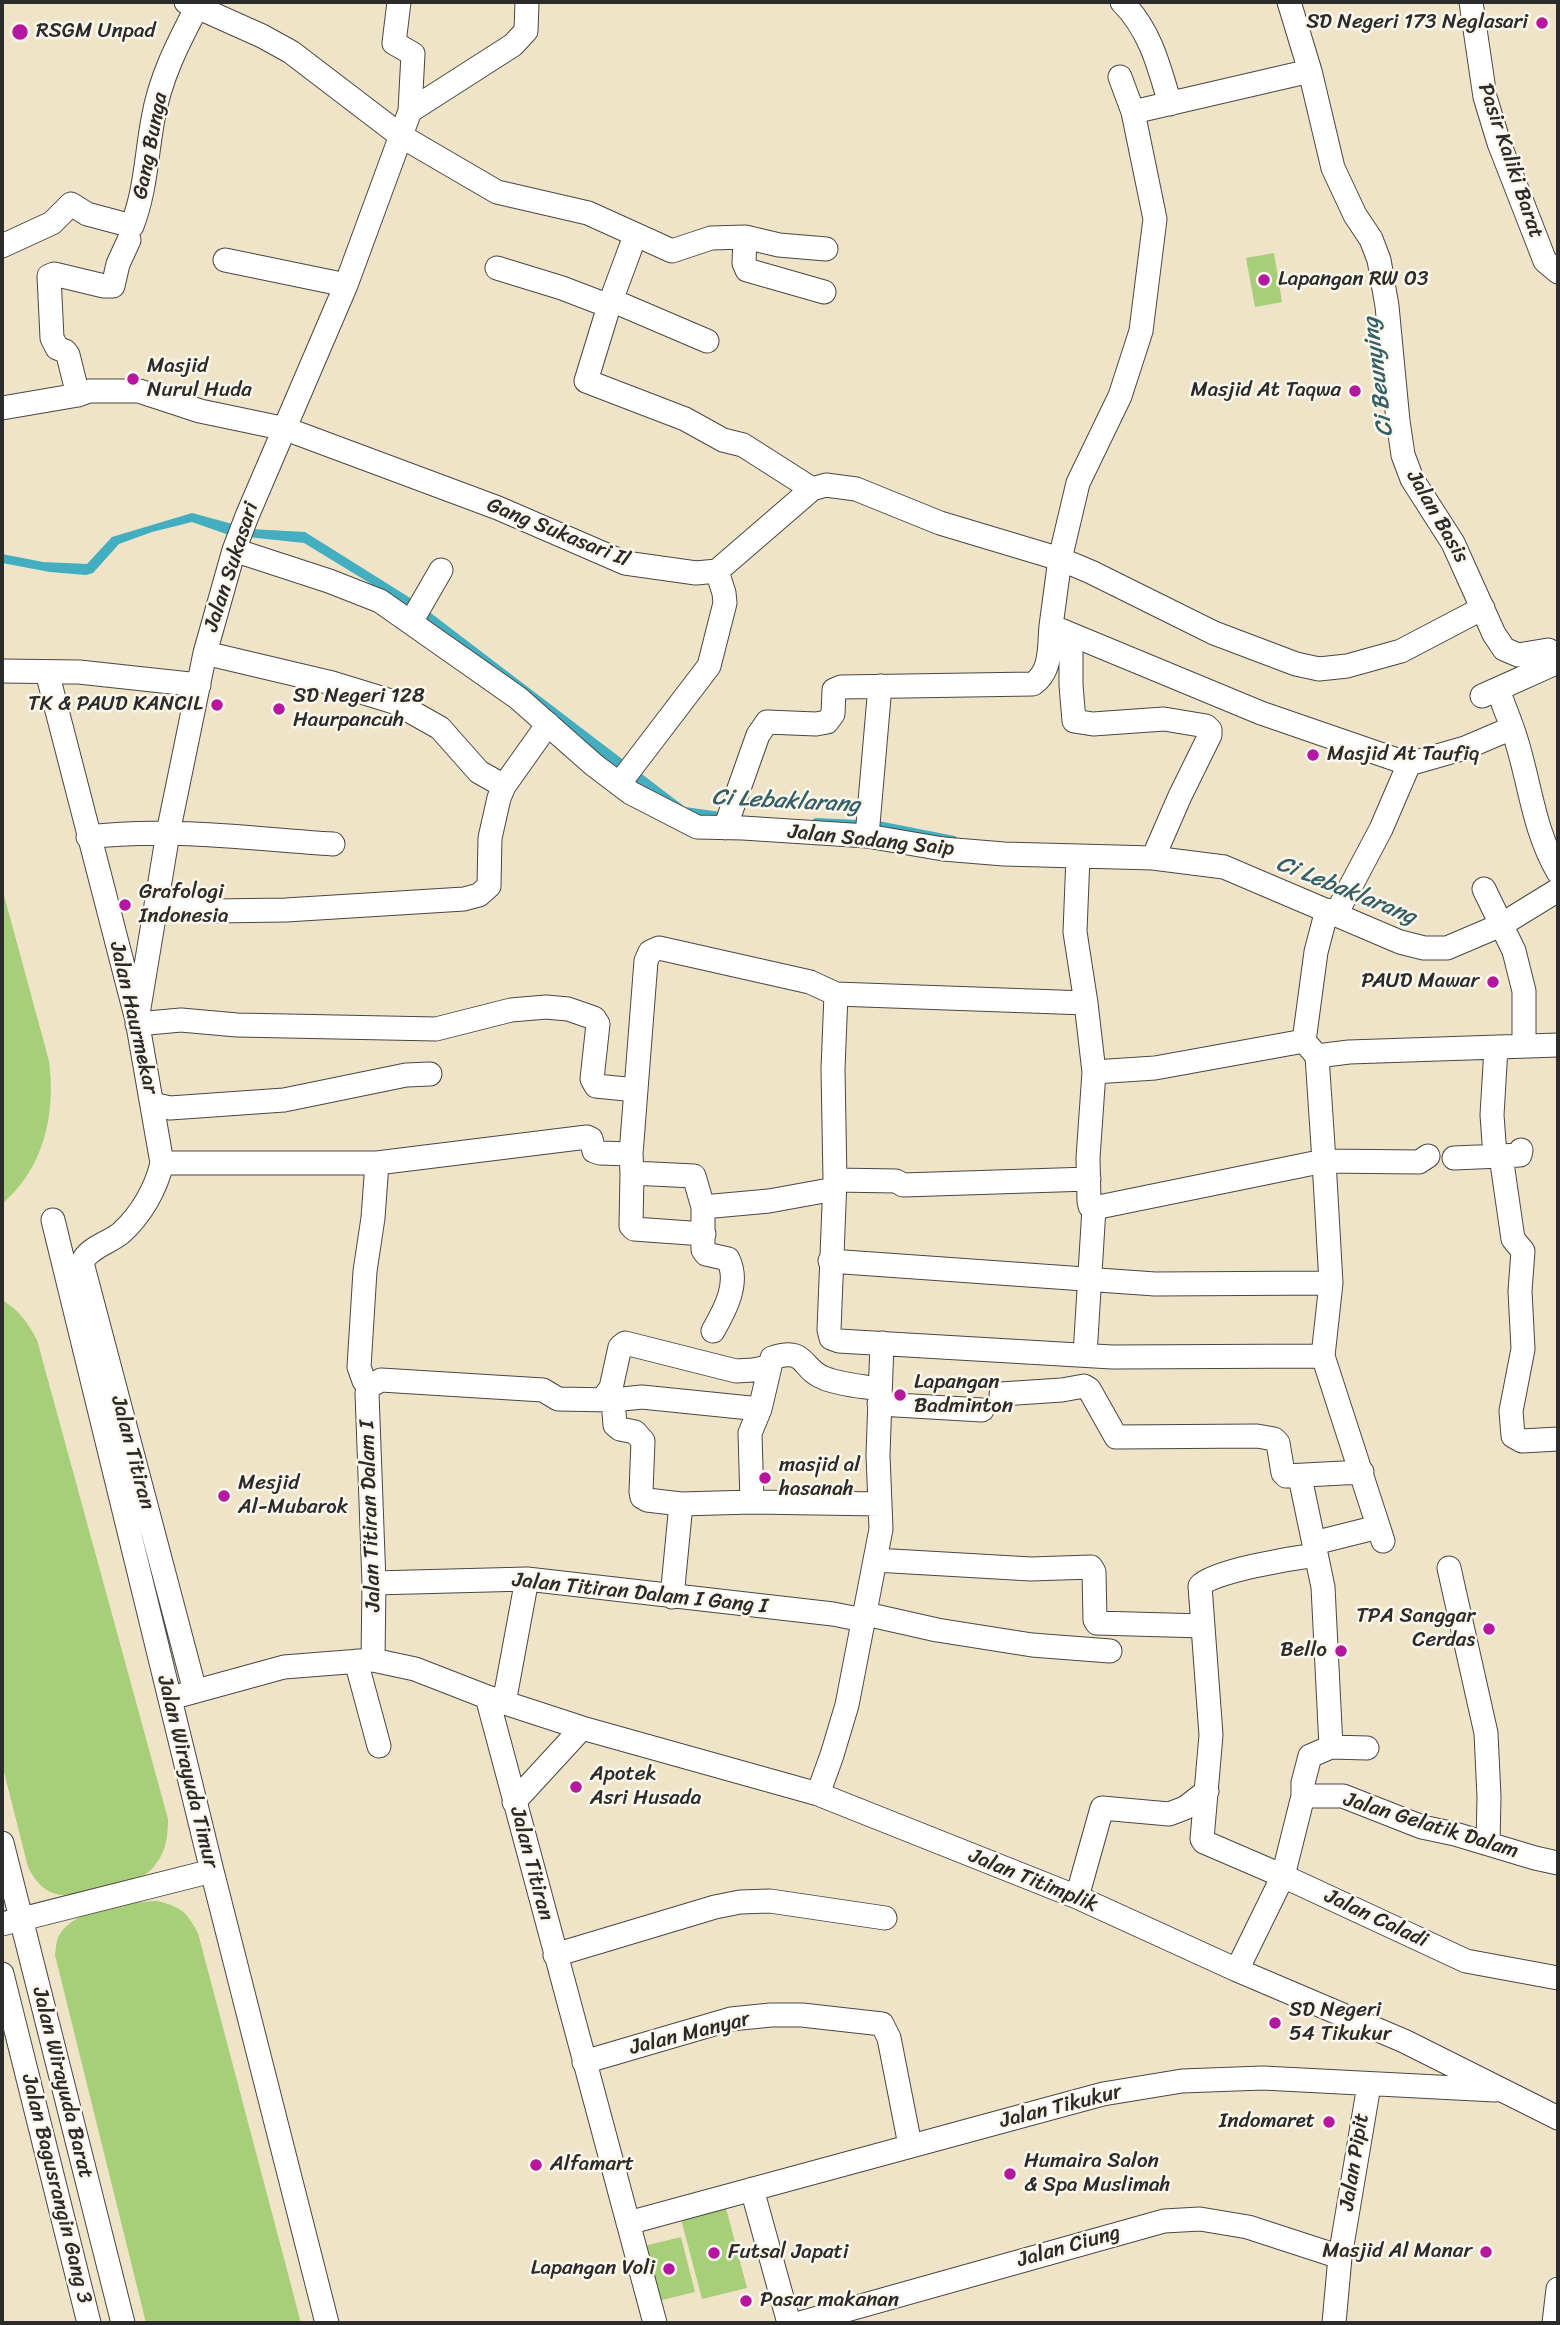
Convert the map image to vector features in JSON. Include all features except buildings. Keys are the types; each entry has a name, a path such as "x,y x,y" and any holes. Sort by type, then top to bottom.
{"street":[{"name":"Jalan Sukasari","path":"137,1022 168,833 205,653 235,547 346,285 410,111 413,54 394,43 399,2"},
{"path":"410,111 513,45 526,32 527,2"},
{"path":"1122,2 1138,19 1149,38 1170,104"},
{"name":"Jalan Basis","path":"1289,2 1310,71 1333,168 1355,215 1371,239 1379,260 1387,306 1403,455 1412,479 1453,543 1494,634 1504,649 1518,655 1548,650 1558,654"},
{"name":"Pasir Kaliki Barat","path":"1471,2 1485,97 1499,142 1545,261 1558,272"},
{"path":"192,4 291,52 401,136 497,191 588,213 672,251 711,237 745,237 779,245 826,249"},
{"name":"Gang Bunga","path":"2,246 52,223 71,204 87,214 132,226 142,199 153,118 160,89 192,4"},
{"path":"1133,112 1310,71"},
{"path":"1120,77 1133,112 1155,219 1141,331 1120,396 1078,483 1060,559 1061,630 1074,721 1093,724 1164,719 1206,726 1210,730 1156,852"},
{"path":"635,236 610,303 586,381 685,419 723,440 743,445 812,489"},
{"path":"745,237 744,263 747,270 824,292"},
{"path":"78,395 68,355 57,348 52,338 48,276 54,274 113,286 118,264 129,240"},
{"path":"225,260 346,285"},
{"path":"498,268 610,303 707,341"},
{"path":"2,408 89,391 139,391 201,411 286,429"},
{"name":"Gang Sukasari Il","path":"286,429 498,508 625,563 696,573 717,571"},
{"path":"626,774 709,666 724,603 724,593 717,571 812,489 826,485 856,489 940,523 1060,559 1214,633 1296,664 1319,669 1347,666 1401,651 1483,608"},
{"name":"Jalan Sadang Saip","path":"235,547 416,614 594,765 626,774 631,793 697,827 727,821 868,828 943,849 1078,856 1156,852 1224,867 1335,910 1400,942 1424,948 1447,948 1499,920 1558,877"},
{"path":"416,614 441,570"},
{"path":"727,821 758,735 767,722 827,722 833,714 834,692 837,688 1032,684 1040,678 1048,664 1061,630"},
{"path":"1061,630 1261,713 1409,764 1465,748 1512,728"},
{"path":"205,653 332,683 394,702 440,728 479,772 504,786"},
{"path":"1558,663 1490,693 1512,728 1541,836 1558,877"},
{"path":"2,671 79,672 199,685"},
{"name":"Jalan Haurmekar","path":"47,672 137,1022 162,1163"},
{"path":"868,828 880,686"},
{"path":"156,905 192,905 214,911 286,910 464,899 479,895 489,886 491,838 504,786 548,724"},
{"path":"1077,1897 1102,1808 1169,1814 1185,1808 1207,1791 1211,1735 1199,1592 1205,1580 1261,1563 1381,1534 1323,1356 1331,1283 1324,1161 1311,1049 1316,952 1335,910 1381,829 1409,764"},
{"path":"88,837 168,833 333,844"},
{"path":"1078,856 1075,932 1094,1072 1089,1179 1090,1206 1094,1209 1085,1355"},
{"path":"1483,889 1514,951 1524,991 1524,1045"},
{"path":"704,1234 634,1229 631,1226 631,1163 636,1090 646,961 650,952 659,948 687,953 810,982 836,994 1086,1003"},
{"path":"836,994 833,1069 835,1184 830,1261 831,1338 839,1341 1085,1355 1323,1356"},
{"path":"137,1022 181,1020 237,1025 436,1029 511,1010 546,1007 568,1009 594,1018 598,1024 592,1079 596,1086 636,1090"},
{"path":"1094,1072 1155,1068 1311,1049 1349,1052 1524,1045 1557,1051"},
{"path":"1496,1048 1492,1115 1506,1154 1513,1239 1522,1251 1520,1292 1523,1349 1511,1412 1513,1436 1522,1441 1558,1439"},
{"path":"152,1104 170,1108 284,1100 406,1074 430,1074"},
{"path":"162,1163 377,1163 587,1137 591,1139 594,1151 631,1163 694,1176 703,1207 703,1250 706,1254 728,1259 732,1275 729,1299 713,1331"},
{"path":"1454,1158 1506,1154"},
{"path":"1094,1209 1324,1161 1419,1162 1428,1156"},
{"name":"Jalan Titiran","path":"162,1163 157,1182 141,1210 120,1234 88,1254 82,1263 195,1691"},
{"path":"377,1163 365,1271 359,1367 364,1381 543,1390 558,1399 608,1400 642,1397 760,1409"},
{"path":"703,1207 782,1199 835,1184 896,1181 903,1185 1089,1179"},
{"name":"Jalan Wirayuda Timur","path":"53,1220 169,1698 327,2323"},
{"path":"830,1261 1154,1284 1331,1283"},
{"path":"768,1367 743,1372 625,1343 620,1347 608,1400 615,1425 620,1429 635,1432 643,1441 642,1497 681,1504 880,1504"},
{"path":"818,1794 847,1705 881,1529 878,1455 882,1343"},
{"path":"752,1502 750,1433 760,1409 768,1367 772,1358 782,1354 802,1358 821,1378 879,1397 982,1410"},
{"name":"Jalan Titiran Dalam I","path":"375,1383 367,1393 374,1583 365,1660 379,1746"},
{"path":"1000,1394 1084,1386 1089,1390 1116,1437 1257,1436 1274,1439 1278,1444 1283,1474 1286,1476 1362,1472"},
{"path":"1300,1477 1322,1587 1331,1747"},
{"path":"673,1597 681,1504"},
{"path":"875,1560 1031,1569 1091,1567 1094,1572 1097,1623 1203,1626"},
{"path":"1449,1568 1486,1733 1488,1843"},
{"path":"169,1698 284,1667 365,1660 415,1669 496,1700 527,1579"},
{"name":"Jalan Titiran Dalam I Gang I","path":"374,1583 527,1579 865,1617 1000,1640 1110,1651"},
{"name":"Jalan Titiran","path":"496,1700 514,1802 655,2323"},
{"name":"Jalan Titimplik","path":"496,1700 582,1728 818,1794 1077,1897 1237,1970 1404,2041 1558,2118"},
{"path":"514,1802 582,1728"},
{"path":"1237,1970 1283,1876 1310,1756 1331,1747 1367,1748"},
{"name":"Jalan Caladi","path":"1207,1791 1202,1839 1204,1842 1466,1961 1558,1978"},
{"name":"Jalan Gelatik Dalam","path":"1303,1796 1343,1796 1422,1827 1558,1863"},
{"name":"Jalan Wirayuda Barat","path":"2,1843 11,1922 123,2323"},
{"path":"11,1922 212,1871"},
{"path":"555,1955 715,1906 740,1902 770,1901 885,1918"},
{"name":"Jalan Bagusrangin Gang 3","path":"2,1974 89,2323"},
{"name":"Jalan Manyar","path":"584,2062 731,2019 802,2015 882,2024 889,2038 910,2145"},
{"name":"Jalan Tikukur","path":"628,2223 1103,2094 1182,2081 1264,2078 1506,2091"},
{"name":"Jalan Pipit","path":"1334,2323 1340,2257 1369,2085"},
{"path":"752,2189 787,2322"},
{"name":"Jalan Ciung","path":"787,2322 1164,2221 1200,2219 1248,2227 1340,2257"},
{"path":"1554,2323 1558,2289"}],"green space":[{"name":"Lapangan RW 03","path":"1274,253 1282,302 1255,307 1246,258"},
{"path":"2,888 49,1061 51,1101 44,1139 37,1157 28,1174 2,1204"},
{"path":"2,1300 22,1317 37,1340 168,1819 164,1849 148,1873 124,1883 64,1895 47,1890 28,1867 2,1764"},
{"path":"157,1901 182,1911 198,1933 301,2323 146,2323 55,1955 59,1936 78,1918 104,1908"},
{"name":"Futsal Japati","path":"726,2208 747,2288 702,2299 681,2219"},
{"name":"Lapangan Voli","path":"681,2237 695,2292 658,2301 644,2246"}],"water":[{"path":"192,513 251,529 305,532 415,601 685,807 735,814 733,823 681,817 391,596 304,543 229,535 192,522 119,544 93,573 86,575 50,572 2,563 2,554 43,562 87,564 112,537"}],"waterway":[{"name":"Ci Lebaklarang","path":"816,821 878,824 954,839"}],"place":[{"name":"SD Negeri 173 Neglasari","path":"1542,23"},
{"name":"RSGM Unpad","path":"20,32"},
{"name":"Lapangan RW 03","path":"1264,280"},
{"name":"Masjid Nurul Huda","path":"133,379"},
{"name":"Masjid At Taqwa","path":"1355,391"},
{"name":"TK & PAUD KANCIL","path":"217,705"},
{"name":"SD Negeri 128 Haurpancuh","path":"279,709"},
{"name":"Masjid At Taufiq","path":"1313,755"},
{"name":"Grafologi Indonesia","path":"125,905"},
{"name":"PAUD Mawar","path":"1493,982"},
{"name":"Lapangan Badminton","path":"900,1395"},
{"name":"masjid al hasanah","path":"765,1478"},
{"name":"Mesjid Al-Mubarok","path":"224,1496"},
{"name":"TPA Sanggar Cerdas","path":"1489,1629"},
{"name":"Bello","path":"1341,1651"},
{"name":"Apotek Asri Husada","path":"576,1787"},
{"name":"SD Negeri 54 Tikukur","path":"1275,2023"},
{"name":"Indomaret","path":"1329,2122"},
{"name":"Alfamart","path":"536,2165"},
{"name":"Humaira Salon & Spa Muslimah","path":"1010,2174"},
{"name":"Masjid Al Manar","path":"1486,2252"},
{"name":"Futsal Japati","path":"714,2253"},
{"name":"Lapangan Voli","path":"669,2269"},
{"name":"Pasar makanan","path":"746,2301"}],"water label":[{"name":"Ci Beunying","path":"1379,377"}]}
